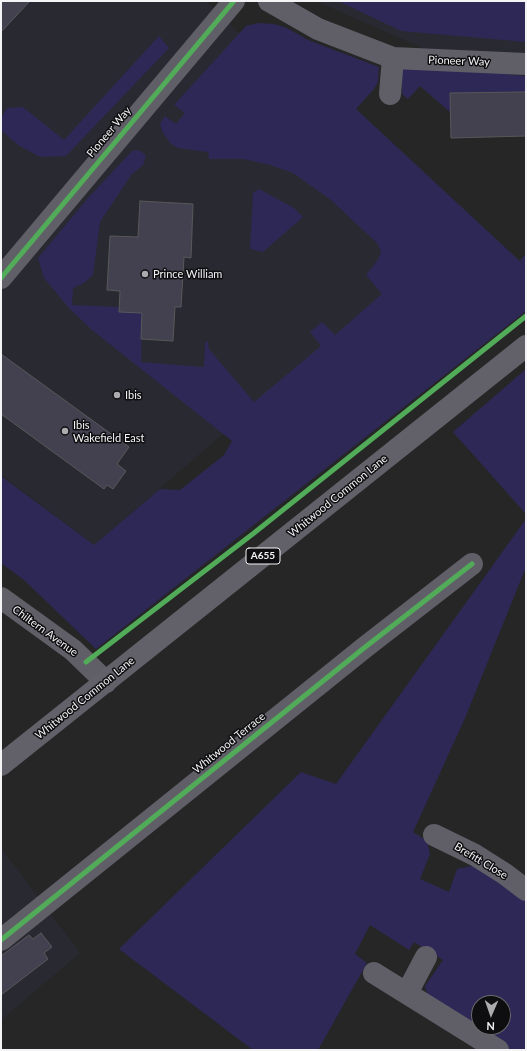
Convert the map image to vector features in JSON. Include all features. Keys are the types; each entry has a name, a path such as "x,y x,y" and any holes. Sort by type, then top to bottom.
{"main road":[{"name":"Whitwood Common Lane","path":"1,765 526,346"}],"street":[{"name":"Pioneer Way","path":"1,278 234,1"},
{"name":"Pioneer Way","path":"269,1 318,29 393,58 526,64"},
{"path":"390,94 393,58"},
{"name":"Whitwood Terrace","path":"1,940 364,648 467,574"},
{"name":"Chiltern Avenue","path":"1,598 73,650 106,682"},
{"name":"Brefitt Close","path":"434,835 474,855 505,874 526,890"},
{"path":"406,993 426,957"},
{"path":"374,973 498,1050"}],"shaded area":[{"path":"1,1 206,1 450,239 94,545 1,475"},
{"path":"316,1 526,1 526,71 463,66"},
{"path":"338,1 526,1 526,42 401,31"},
{"path":"258,23 274,24 287,28 308,40 379,67 378,82 374,89 356,109 524,265 520,260 526,254 526,311 96,649 24,580 1,563 1,476 94,545 160,489 180,490 224,455 232,441 92,330 69,308 44,278 38,258 88,198 132,151 138,150 143,153 146,156 143,165 131,175 100,222 93,275 84,283 73,288 72,305 119,307 119,312 142,313 141,362 204,367 205,342 208,342 209,349 254,402 321,346 310,332 322,322 335,335 382,294 366,275 379,258 381,251 377,243 331,200 293,173 270,165 243,159 209,159 208,152 178,148 171,144 162,131 160,124 165,116 176,124 185,113 174,105 246,26"},
{"path":"159,36 169,48 66,156 40,157 18,145 2,131 2,117 7,108 23,107 64,140"},
{"path":"402,64 526,76 526,92 450,93 451,113 420,86 408,99 402,94"},
{"path":"259,189 294,208 303,217 263,252 250,249 253,193"},
{"path":"526,369 526,514 453,432"},
{"path":"526,519 526,567 465,718 413,832 427,841 430,854 420,879 449,892 457,869 481,864 526,897 526,1050 506,1050 482,1035 511,1035 511,995 471,995 471,1028 430,1002 425,986 443,960 414,942 409,950 370,925 355,954 367,963 318,1050 253,1050 119,949 301,772 336,784"},
{"path":"1,848 80,953 1,1020"}],"building":[{"path":"1,1 30,1 1,32"},
{"path":"526,92 526,136 451,138 450,93"},
{"name":"Prince William","path":"140,201 193,204 191,258 184,257 181,307 175,307 173,341 141,339 142,313 119,312 120,291 107,290 110,236 138,237"},
{"name":"Ibis Wakefield East","path":"1,354 129,447 117,464 126,471 113,489 107,485 104,489 1,414"},
{"path":"41,933 52,947 44,953 48,959 1,995 1,956 29,935 33,939"}],"cycle path":[{"path":"1,278 234,1"},
{"path":"86,662 254,533 526,316"},
{"path":"1,940 364,648 472,564"}],"place":[{"name":"Prince William","path":"145,274"},
{"name":"Ibis","path":"117,395"},
{"name":"Ibis Wakefield East","path":"65,431"}]}
